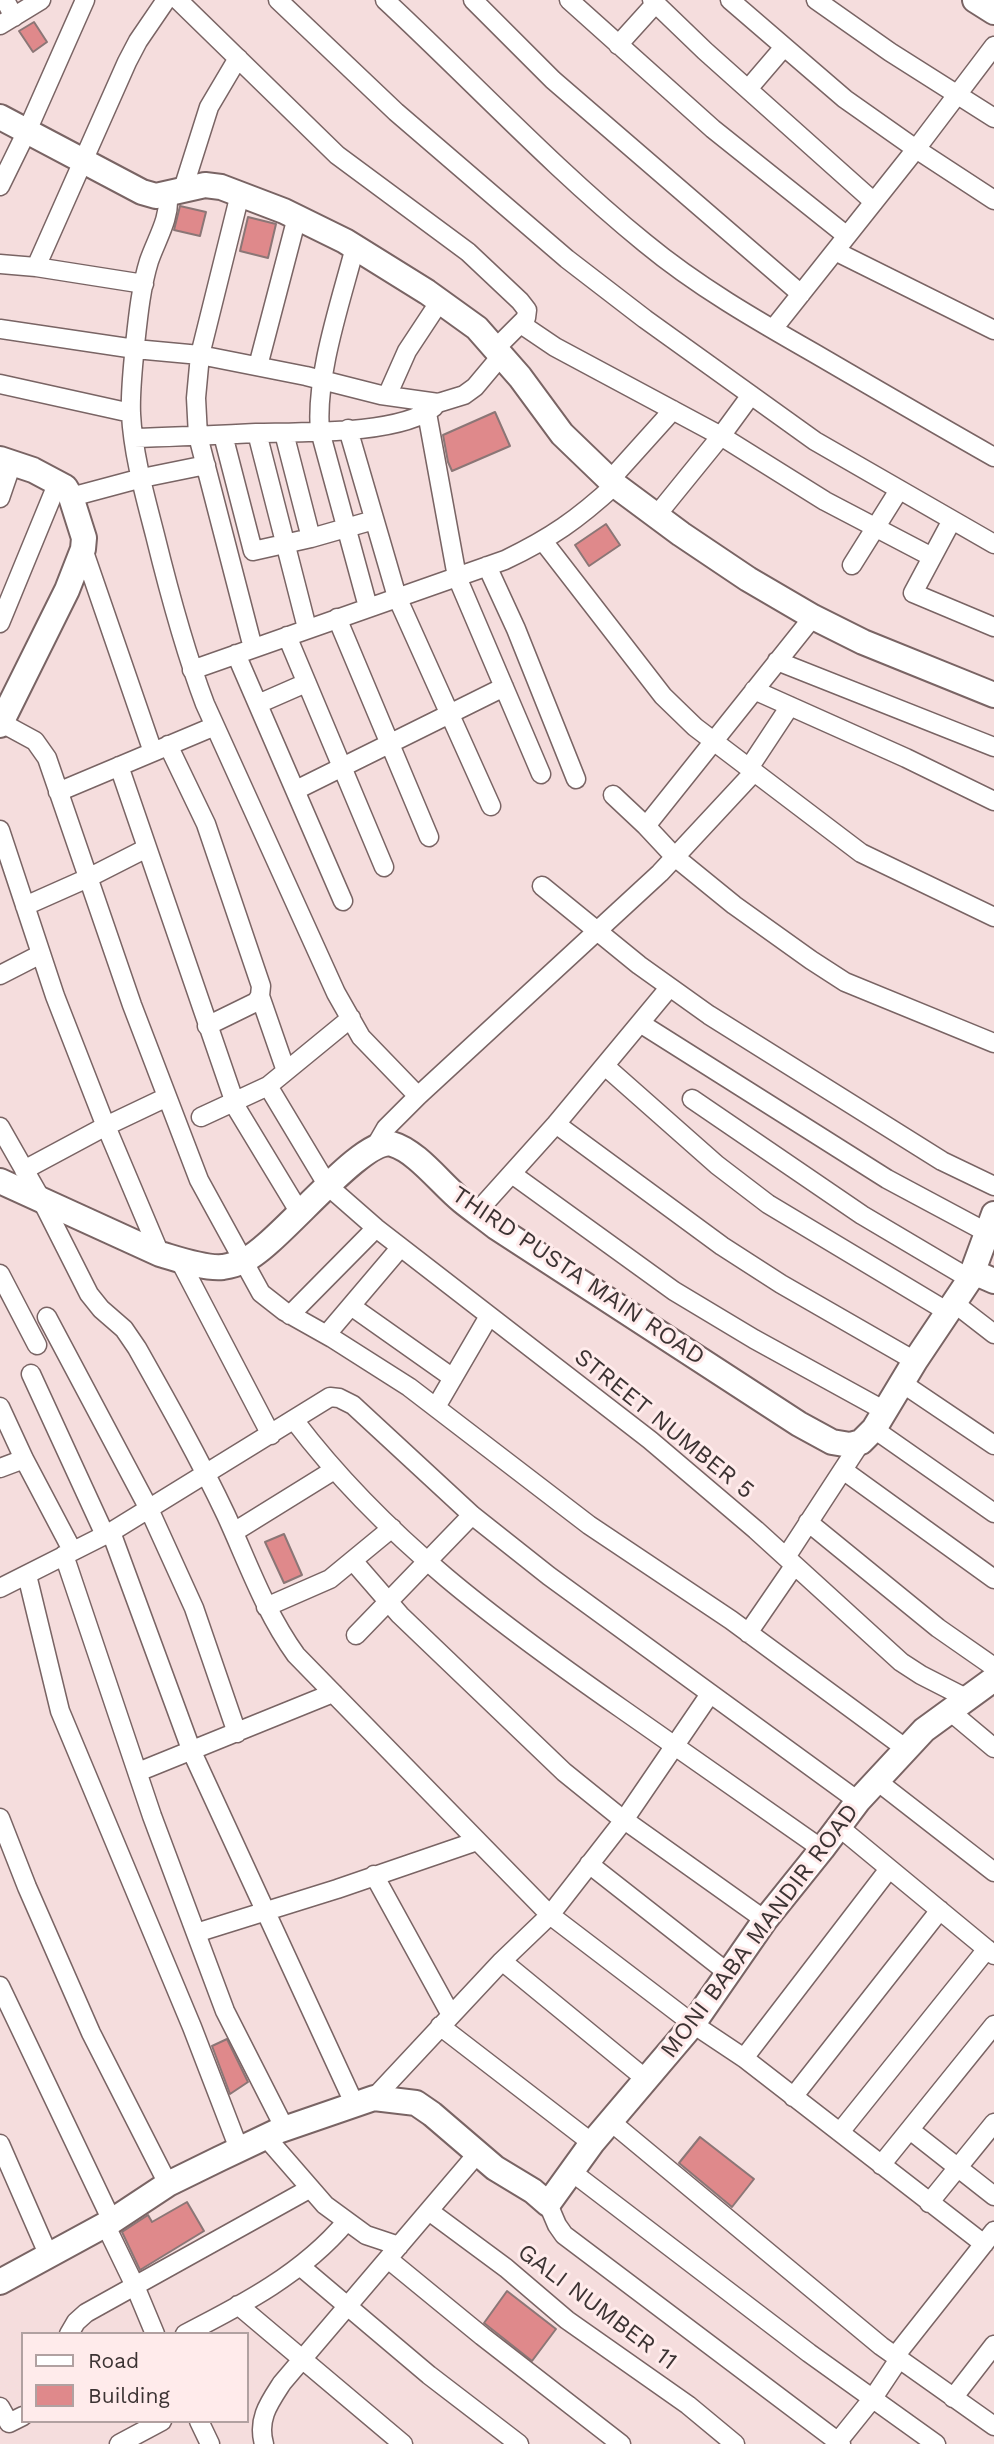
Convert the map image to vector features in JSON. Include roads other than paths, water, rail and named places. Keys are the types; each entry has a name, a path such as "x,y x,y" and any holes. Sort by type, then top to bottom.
{"street":[{"path":"5,0 7,21 41,0"},
{"path":"0,186 85,0"},
{"path":"36,267 132,52 166,0"},
{"path":"134,438 284,433 390,425 464,395 475,387 498,352 526,318 527,310 468,252 337,155 178,0"},
{"path":"278,0 396,113 567,259 645,319 816,441 994,544"},
{"path":"385,0 457,67 521,134 646,244 689,277 994,457"},
{"path":"473,0 553,80 801,294"},
{"path":"569,0 713,129 847,236"},
{"path":"730,0 845,99 994,200"},
{"path":"816,0 890,52 994,118"},
{"path":"975,0 994,12"},
{"path":"618,45 654,2 874,202"},
{"path":"773,329 994,46"},
{"path":"748,89 784,47"},
{"path":"238,58 209,107 149,262 135,349 131,413 134,438 174,611 192,670 215,726 330,981 361,1037 418,1096"},
{"path":"0,117 142,192 156,195 205,185 221,187 298,217 355,247 477,328 562,434 613,482 656,516 737,572 813,617 875,647 994,695"},
{"path":"240,194 200,355 196,398 198,436 258,704 343,901"},
{"path":"258,366 298,217"},
{"path":"355,247 322,380 319,415 320,431 368,607"},
{"path":"835,251 994,330"},
{"path":"0,264 144,284"},
{"path":"387,396 407,351 440,301"},
{"path":"521,324 555,347 721,436 825,501 932,557"},
{"path":"0,329 135,349 200,355 322,380 432,408"},
{"path":"0,384 131,413"},
{"path":"656,516 751,395"},
{"path":"432,408 457,576 541,775"},
{"path":"192,670 487,566 543,541 580,517 673,410"},
{"path":"348,429 397,597 491,806"},
{"path":"257,433 307,628"},
{"path":"284,433 312,538"},
{"path":"223,435 253,551 374,520"},
{"path":"0,498 6,461 33,470 65,490 84,538 83,549 49,627 0,723 34,741 42,750 132,1005 199,1181 261,1293 290,1315 327,1334 436,1407 589,1525 748,1633 905,1748"},
{"path":"65,490 206,465"},
{"path":"0,623 65,490"},
{"path":"852,565 899,490"},
{"path":"952,520 913,593 994,627"},
{"path":"543,541 663,696 712,741 860,853 994,917"},
{"path":"83,549 161,748 202,815 227,881 261,986 260,996 286,1071"},
{"path":"487,566 516,629 576,779"},
{"path":"646,826 813,617"},
{"path":"337,618 429,837"},
{"path":"287,636 384,867"},
{"path":"777,661 994,747"},
{"path":"258,704 306,684"},
{"path":"296,790 504,687"},
{"path":"754,690 994,801"},
{"path":"0,1181 170,1257 220,1267 245,1261 375,1147 386,1128 418,1096 675,857 752,770 790,706"},
{"path":"58,792 215,726"},
{"path":"118,766 234,1100 253,1137 300,1213"},
{"path":"613,795 675,857 762,926 845,982 994,1043"},
{"path":"2,840 55,996 106,1126 170,1257 271,1435"},
{"path":"25,906 147,848"},
{"path":"542,886 669,988 909,1142 994,1186"},
{"path":"0,975 41,954"},
{"path":"477,1212 556,1124 669,988"},
{"path":"207,1026 256,1002 260,996"},
{"path":"201,1117 268,1086 351,1018"},
{"path":"640,1023 887,1179 990,1223 982,1280 951,1308 808,1522 790,1562 748,1633"},
{"path":"605,1066 699,1151 768,1204 994,1334"},
{"name":"STREET NUMBER 5","path":"268,1086 328,1186 400,1248 650,1440 901,1662 959,1706 994,1748"},
{"path":"24,1170 167,1097"},
{"path":"692,1099 862,1215 982,1280"},
{"path":"556,1124 722,1246 781,1284 915,1361"},
{"path":"0,1127 41,1199 89,1294 101,1309 124,1329 137,1348 234,1532 266,1607 296,1655 550,1914 693,2024 744,2058 929,2203 989,2237 896,2355 898,2359 873,2398 839,2443 564,2235 548,2204 477,2154 432,2114 416,2104 364,2101 275,2133 168,2184 109,2222 0,2282"},
{"name":"THIRD PUSTA MAIN ROAD","path":"375,1147 389,1143 408,1152 477,1212 799,1424 832,1442 850,1444 873,1427"},
{"path":"512,1174 674,1291 754,1339 994,1513"},
{"path":"290,1315 376,1228"},
{"path":"327,1334 400,1248"},
{"path":"0,1274 37,1345"},
{"path":"351,1306 453,1378"},
{"path":"436,1407 489,1316"},
{"path":"47,1317 149,1509 194,1608 237,1733"},
{"path":"31,1374 108,1533 192,1752 265,1912 364,2101"},
{"path":"902,1383 994,1445"},
{"path":"0,1588 108,1533 330,1397 339,1398 353,1405 472,1515 549,1576 858,1801"},
{"path":"0,1408 68,1553 138,1772 225,2011 275,2133 309,2189 346,2222 393,2253 482,2336 621,2444"},
{"path":"294,1420 334,1470 425,1562 511,1630 822,1849"},
{"path":"0,1468 24,1459"},
{"path":"234,1532 334,1470"},
{"path":"843,1470 994,1579"},
{"path":"356,1634 472,1515"},
{"path":"808,1522 938,1628 994,1667"},
{"path":"266,1607 330,1579 354,1562 392,1528"},
{"path":"354,1562 389,1602 564,1772 624,1819 765,1920"},
{"path":"27,1575 60,1711 192,2027 239,2149"},
{"name":"MONI BABA MANDIR ROAD","path":"548,2204 592,2143 693,2024 765,1920 858,1801 924,1730 994,1679"},
{"path":"138,1772 333,1693"},
{"path":"364,2101 550,1914 624,1819 710,1694"},
{"path":"877,1781 994,1872"},
{"path":"0,1818 91,2033 168,2184"},
{"path":"839,1827 991,1952 840,2132"},
{"path":"196,1933 477,1841"},
{"path":"589,1864 728,1973"},
{"path":"744,2058 889,1869"},
{"path":"374,1875 446,2021 592,2143"},
{"path":"793,2097 940,1910"},
{"path":"502,1961 647,2080"},
{"path":"0,1986 109,2222 154,2332"},
{"path":"881,2165 994,2025"},
{"path":"610,2122 898,2359 994,2426"},
{"path":"929,2203 994,2123"},
{"path":"910,2130 994,2196"},
{"path":"0,2144 48,2254"},
{"path":"264,2444 262,2421 265,2408 302,2360 477,2154"},
{"path":"572,2172 790,2338 936,2444"},
{"path":"70,2332 86,2313 309,2189"},
{"name":"GALI NUMBER 11","path":"429,2211 506,2268 567,2320 688,2406 735,2444"},
{"path":"189,2332 283,2279 331,2240 346,2222"},
{"path":"300,2266 346,2308 519,2444"},
{"path":"238,2305 403,2444"},
{"path":"953,2398 994,2345"},
{"path":"0,2407 9,2423 21,2417"},
{"path":"119,2444 158,2423"},
{"path":"200,2423 210,2444"}]}
